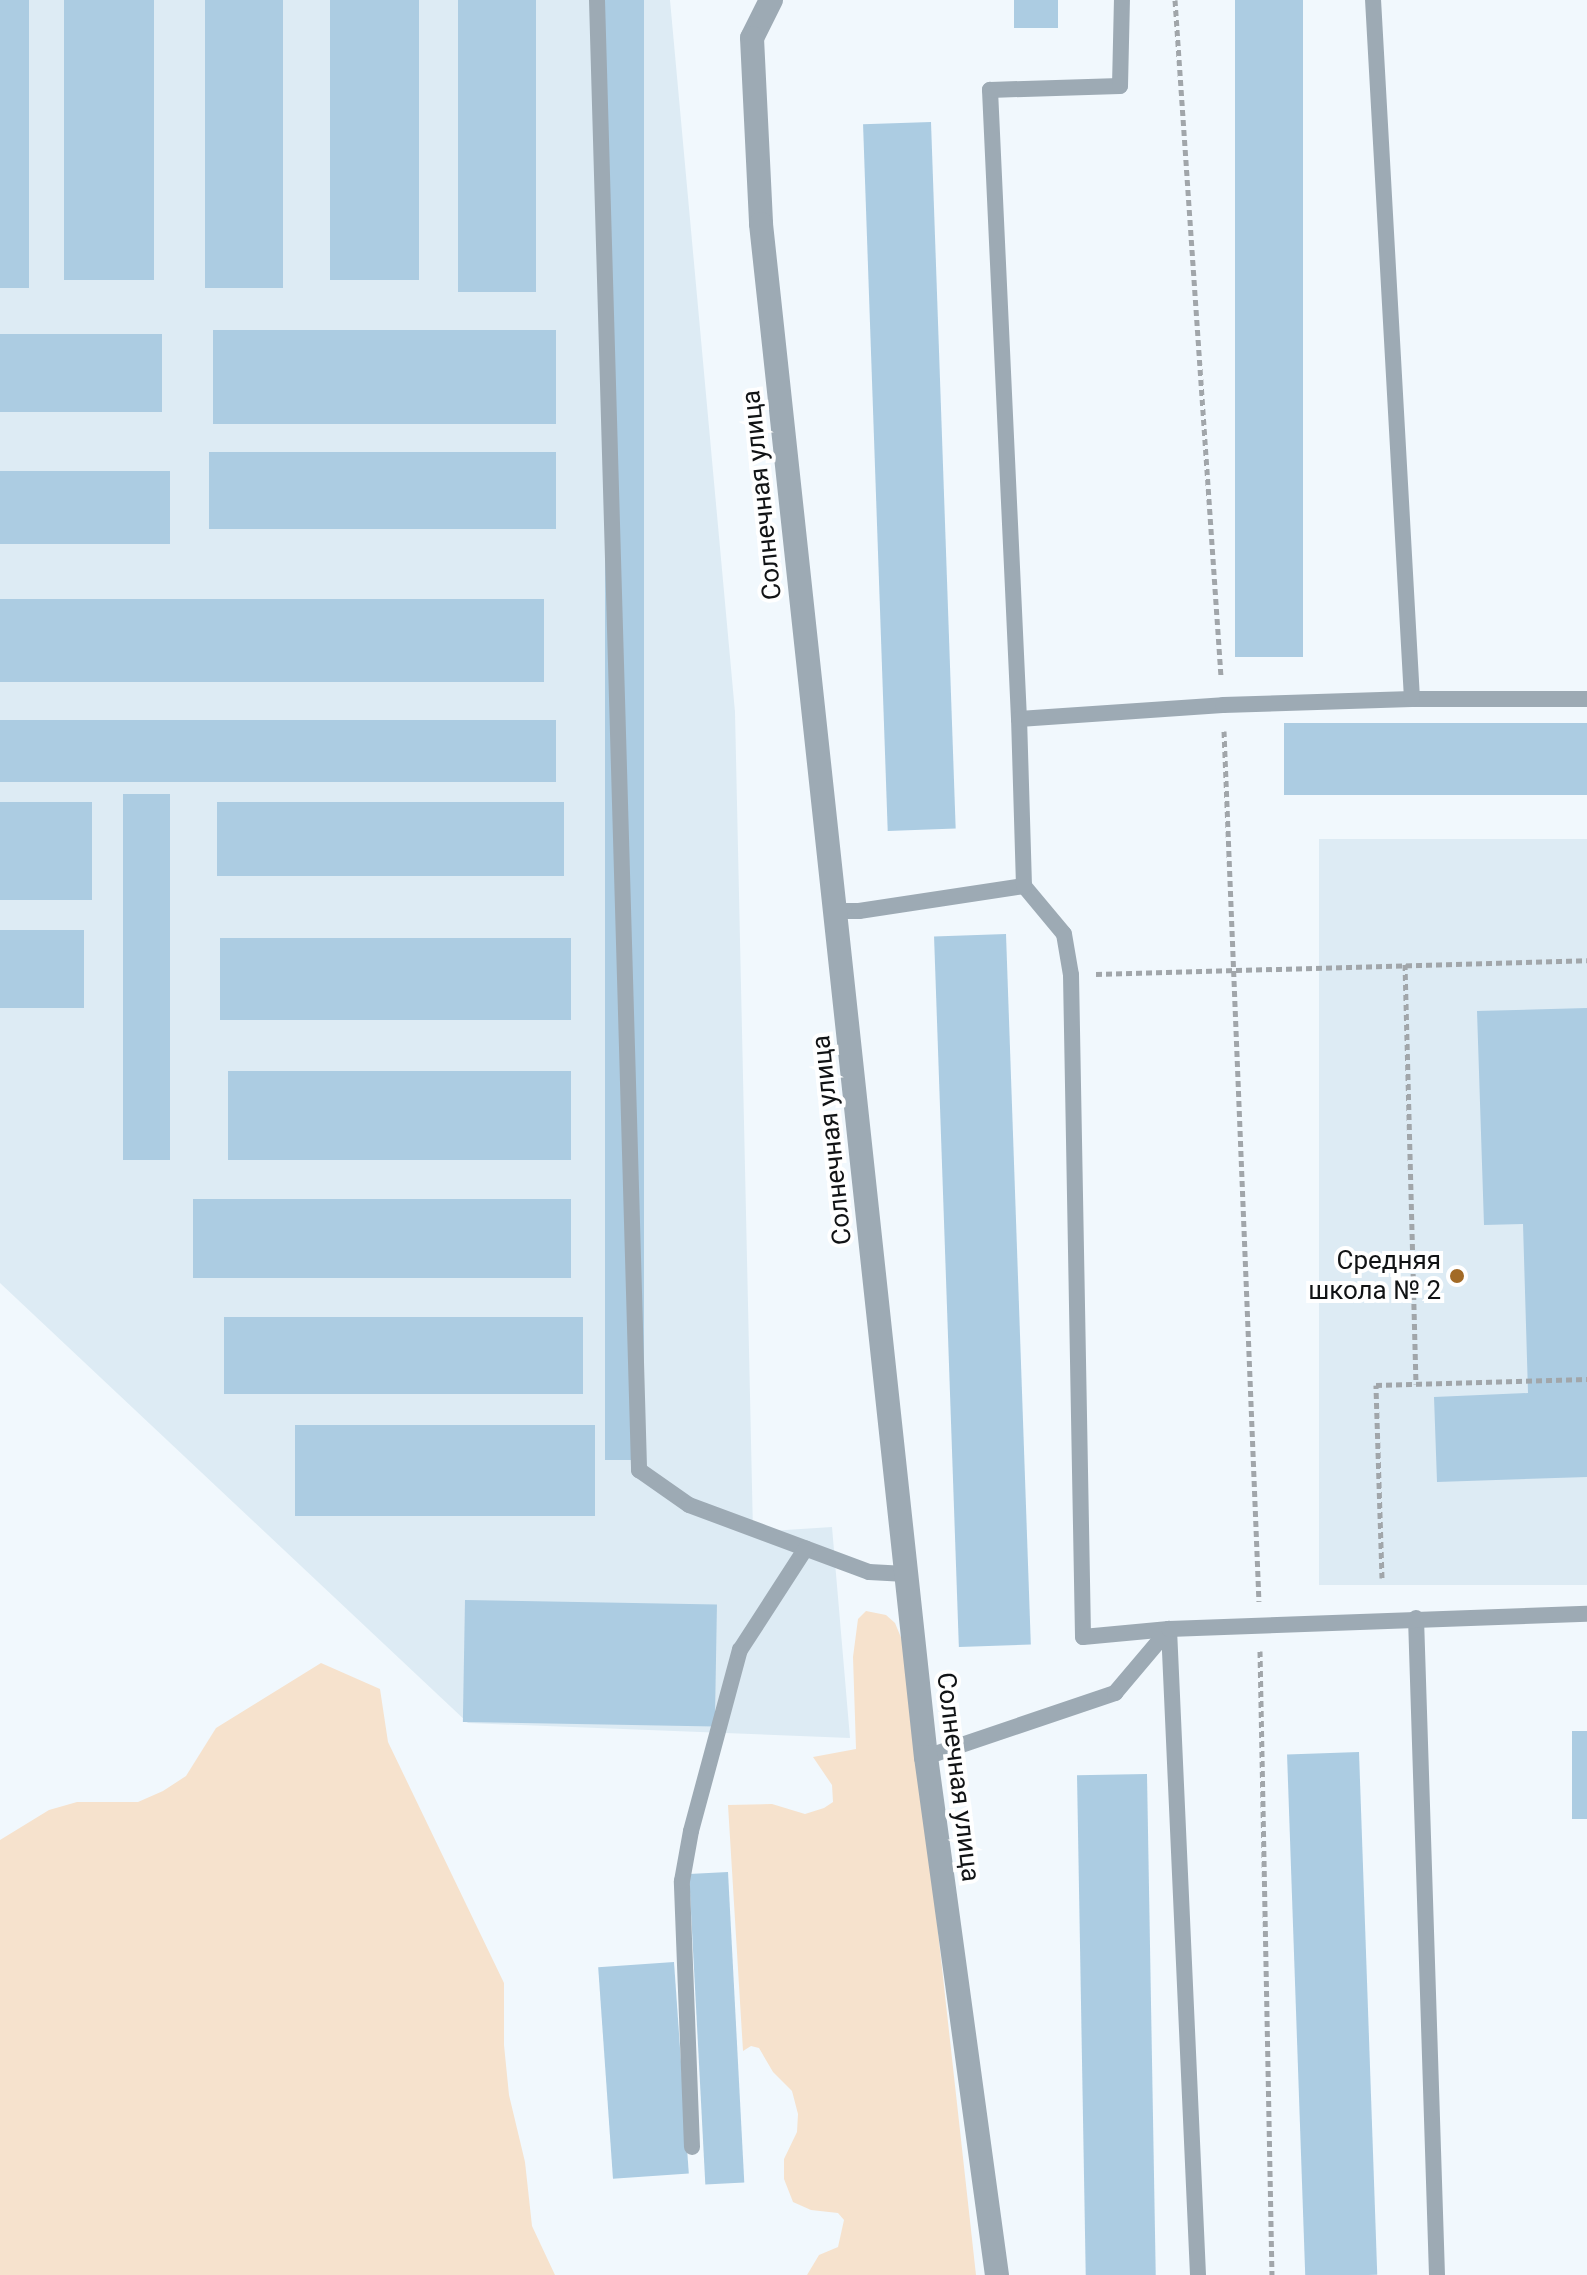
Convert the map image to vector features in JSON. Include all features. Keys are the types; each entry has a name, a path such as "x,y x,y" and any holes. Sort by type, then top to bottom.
{"street":[{"name":"Солнечная улица","path":"771,0 752,38 758,107 757,164 926,1757 997,2275"}],"lane":[{"path":"597,0 639,1470 689,1505 869,1572 906,1574"},
{"path":"1122,0 1120,86 990,90 1024,886 1064,934 1071,975 1083,1637 1169,1629 1587,1614"},
{"path":"1373,0 1412,699"},
{"path":"1019,719 1223,705 1412,699 1587,699"},
{"path":"835,911 859,911 1024,886"},
{"path":"692,2147 682,1881 686,1856 740,1650 806,1548"},
{"path":"1416,1618 1437,2275"},
{"path":"926,1757 1115,1693 1169,1629"},
{"path":"1169,1629 1198,2275"}],"path":[{"path":"1175,0 1223,705 1235,971 1260,1626 1272,2275"},
{"path":"1071,975 1587,960"},
{"path":"1405,964 1416,1384"},
{"path":"1382,1578 1376,1385 1587,1379"}],"shaded area":[{"path":"0,0 670,0 735,712 753,1532 832,1527 850,1738 468,1723 0,1283"},
{"name":"Средняя школа № 2","path":"1319,839 1587,839 1587,1585 1319,1585"},
{"path":"866,1611 886,1615 895,1623 907,1652 976,2275 807,2275 819,2255 838,2247 844,2220 838,2213 811,2210 793,2202 784,2179 784,2159 797,2132 798,2114 792,2091 773,2072 759,2048 751,2046 743,2051 728,1805 772,1804 805,1814 833,1802 832,1785 813,1757 856,1749 853,1657 858,1619"},
{"path":"321,1663 380,1689 388,1742 504,1983 504,2045 509,2095 525,2162 532,2226 555,2275 0,2275 0,1840 49,1810 77,1802 138,1802 163,1791 186,1776 216,1728"}],"building":[{"path":"0,0 29,0 29,288 0,288"},
{"path":"64,0 154,0 154,280 64,280"},
{"path":"205,0 283,0 283,288 205,288"},
{"path":"330,0 419,0 419,280 330,280"},
{"path":"458,0 536,0 536,292 458,292"},
{"path":"605,0 644,0 644,1460 605,1460"},
{"path":"1014,0 1058,0 1058,28 1014,28"},
{"path":"1235,0 1303,0 1303,657 1235,657"},
{"path":"931,122 956,829 888,831 863,124"},
{"path":"213,330 556,330 556,424 213,424"},
{"path":"0,334 162,334 162,412 0,412"},
{"path":"209,452 556,452 556,529 209,529"},
{"path":"0,471 170,471 170,544 0,544"},
{"path":"0,599 544,599 544,682 0,682"},
{"path":"0,720 556,720 556,782 0,782"},
{"path":"1284,723 1587,723 1587,795 1284,795"},
{"path":"123,794 170,794 170,1160 123,1160"},
{"path":"0,802 92,802 92,900 0,900"},
{"path":"217,802 564,802 564,876 217,876"},
{"path":"0,930 84,930 84,1008 0,1008"},
{"path":"1006,934 1031,1645 959,1647 934,937"},
{"path":"220,938 571,938 571,1020 220,1020"},
{"path":"1587,1008 1587,1477 1437,1482 1434,1397 1528,1393 1523,1224 1484,1225 1477,1011"},
{"path":"228,1071 571,1071 571,1160 228,1160"},
{"path":"193,1199 571,1199 571,1278 193,1278"},
{"path":"224,1317 583,1317 583,1394 224,1394"},
{"path":"295,1425 595,1425 595,1516 295,1516"},
{"path":"465,1600 717,1604 715,1726 463,1722"},
{"path":"1572,1731 1587,1731 1587,1819 1572,1819"},
{"path":"1359,1752 1377,2275 1305,2275 1287,1755"},
{"path":"1147,1774 1156,2275 1086,2275 1077,1775"},
{"path":"728,1872 744,2183 705,2185 689,1874"},
{"path":"674,1962 689,2173 613,2179 598,1967"}],"place":[{"name":"Средняя школа № 2","path":"1457,1276"}]}
